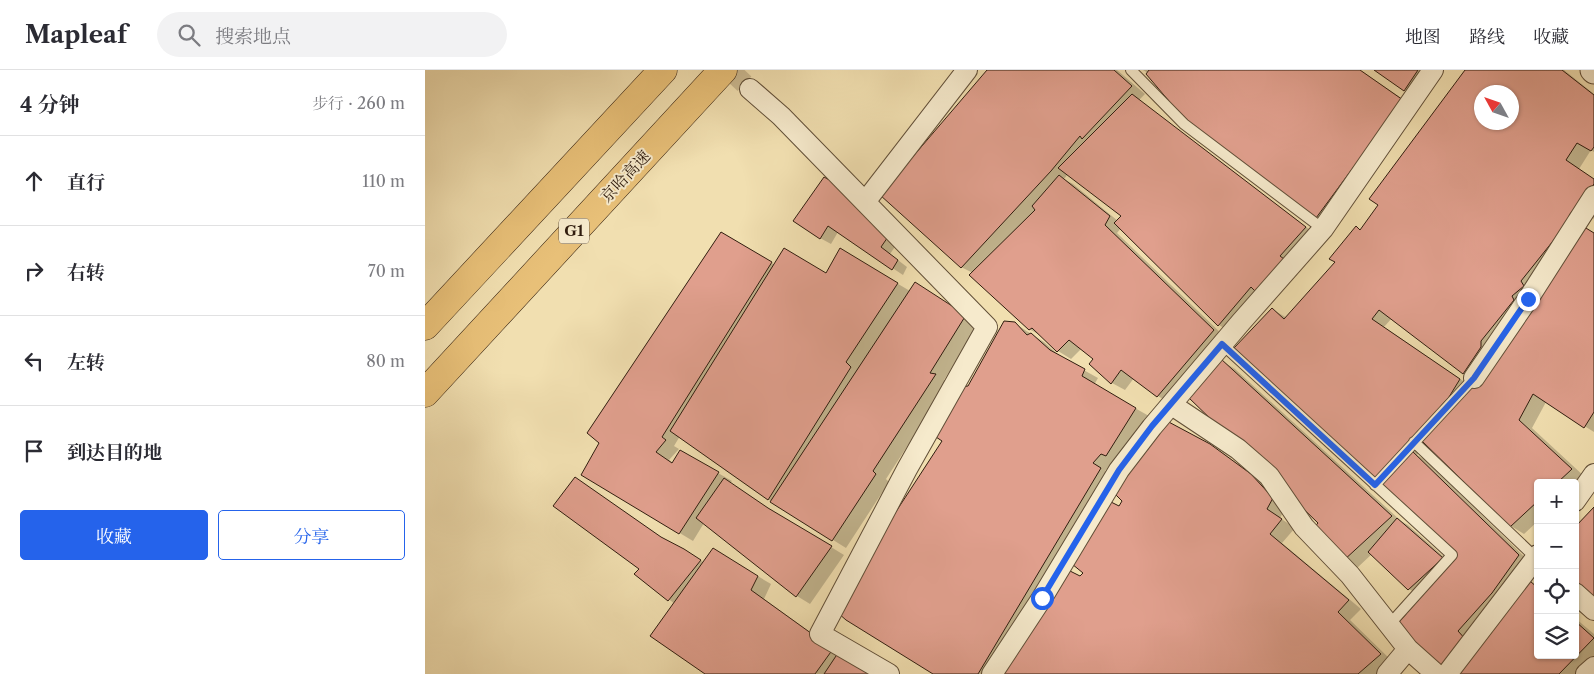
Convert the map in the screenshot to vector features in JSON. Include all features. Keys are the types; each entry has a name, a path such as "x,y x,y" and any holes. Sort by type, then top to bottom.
{"highway":[{"path":"425,326 663,70"},
{"name":"京哈高速","path":"425,393 723,70"}],"street":[{"path":"865,202 967,70"},
{"path":"992,674 1042,598 1119,470 1152,426 1323,229 1433,70"},
{"path":"750,88 781,116 987,327 907,469 820,634 889,674"},
{"path":"1474,378 1528,299 1594,196"},
{"path":"1172,405 1238,449 1269,476 1304,527 1349,575 1408,649 1436,674"},
{"path":"1579,495 1594,474"},
{"path":"1447,674 1534,562"},
{"path":"1579,597 1594,610"},
{"path":"1387,674 1408,649"},
{"path":"1586,674 1594,667"}],"lane":[{"path":"1135,71 1183,124 1323,229"},
{"path":"1222,344 1451,555 1389,625"},
{"path":"1375,485 1474,378"},
{"path":"1414,442 1534,555"}],"building":[{"path":"987,70 1114,70 1132,86 1082,139 1080,136 1051,171 961,268 880,195"},
{"path":"1149,70 1360,70 1403,100 1316,218 1186,121 1146,74"},
{"path":"1374,70 1418,70 1404,91"},
{"path":"1465,70 1562,70 1594,95 1594,147 1591,151 1577,143 1566,160 1594,179 1594,184 1570,214 1565,226 1521,281 1524,286 1512,296 1514,300 1481,341 1481,347 1463,374 1379,310 1372,319 1460,379 1449,397 1375,480 1234,348 1272,308 1284,319 1335,262 1329,259 1356,226 1360,230 1378,205 1369,199"},
{"path":"1132,94 1306,227 1280,256 1284,259 1255,291 1251,287 1218,326 1114,223 1121,216 1058,168"},
{"path":"1059,175 1110,216 1105,225 1214,330 1157,397 1121,370 1111,384 1089,364 1093,359 1069,340 1057,352 1032,328 1029,330 969,275 1035,210 1032,206"},
{"path":"824,177 853,193 892,231 881,247 898,260 892,270 828,226 820,239 793,221"},
{"path":"1581,225 1594,233 1594,412 1584,428 1533,394 1519,420 1572,469 1561,479 1534,479 1534,505 1510,527 1422,441"},
{"path":"721,232 772,262 662,437 666,440 656,452 672,463 680,450 719,472 679,534 581,475 599,443 587,433"},
{"path":"784,248 826,273 840,248 898,283 846,362 851,367 768,500 670,431"},
{"path":"915,282 966,315 930,373 936,374 873,471 876,474 832,541 770,502"},
{"path":"1004,321 1015,322 1027,335 1031,333 1050,350 1085,369 1082,376 1136,408 1106,456 1101,454 1093,463 1101,468 978,674 933,674 846,620 838,613 884,530 942,441 933,435 959,387 968,386"},
{"path":"1221,359 1392,516 1343,561 1312,530 1318,523 1188,397"},
{"path":"1165,420 1210,444 1251,474 1273,498 1267,509 1282,519 1270,534 1349,600 1338,612 1381,654 1358,674 1003,674 1070,571 1080,576 1083,573 1072,564 1111,502 1119,506 1122,501 1114,493"},
{"path":"1410,449 1519,555 1492,593 1458,631 1467,641 1440,671 1394,628 1456,556 1379,484"},
{"path":"575,477 661,537 701,560 668,601 634,574 639,569 553,506"},
{"path":"724,478 768,508 832,546 796,597 696,518"},
{"path":"1594,507 1594,604 1579,591 1579,523"},
{"path":"1397,518 1443,558 1408,590 1368,552"},
{"path":"713,548 758,576 751,590 833,649 815,674 705,674 650,636"},
{"path":"1530,581 1534,584 1534,659 1574,659 1559,674 1455,674"},
{"path":"1579,625 1594,638 1579,653"},
{"path":"840,650 881,674 824,674"}],"tunnel":[{"path":"730,70 750,89"}],"route":[{"path":"1042,598 1119,470 1152,426 1172,405 1222,344 1375,485 1474,378 1528,299"}]}
